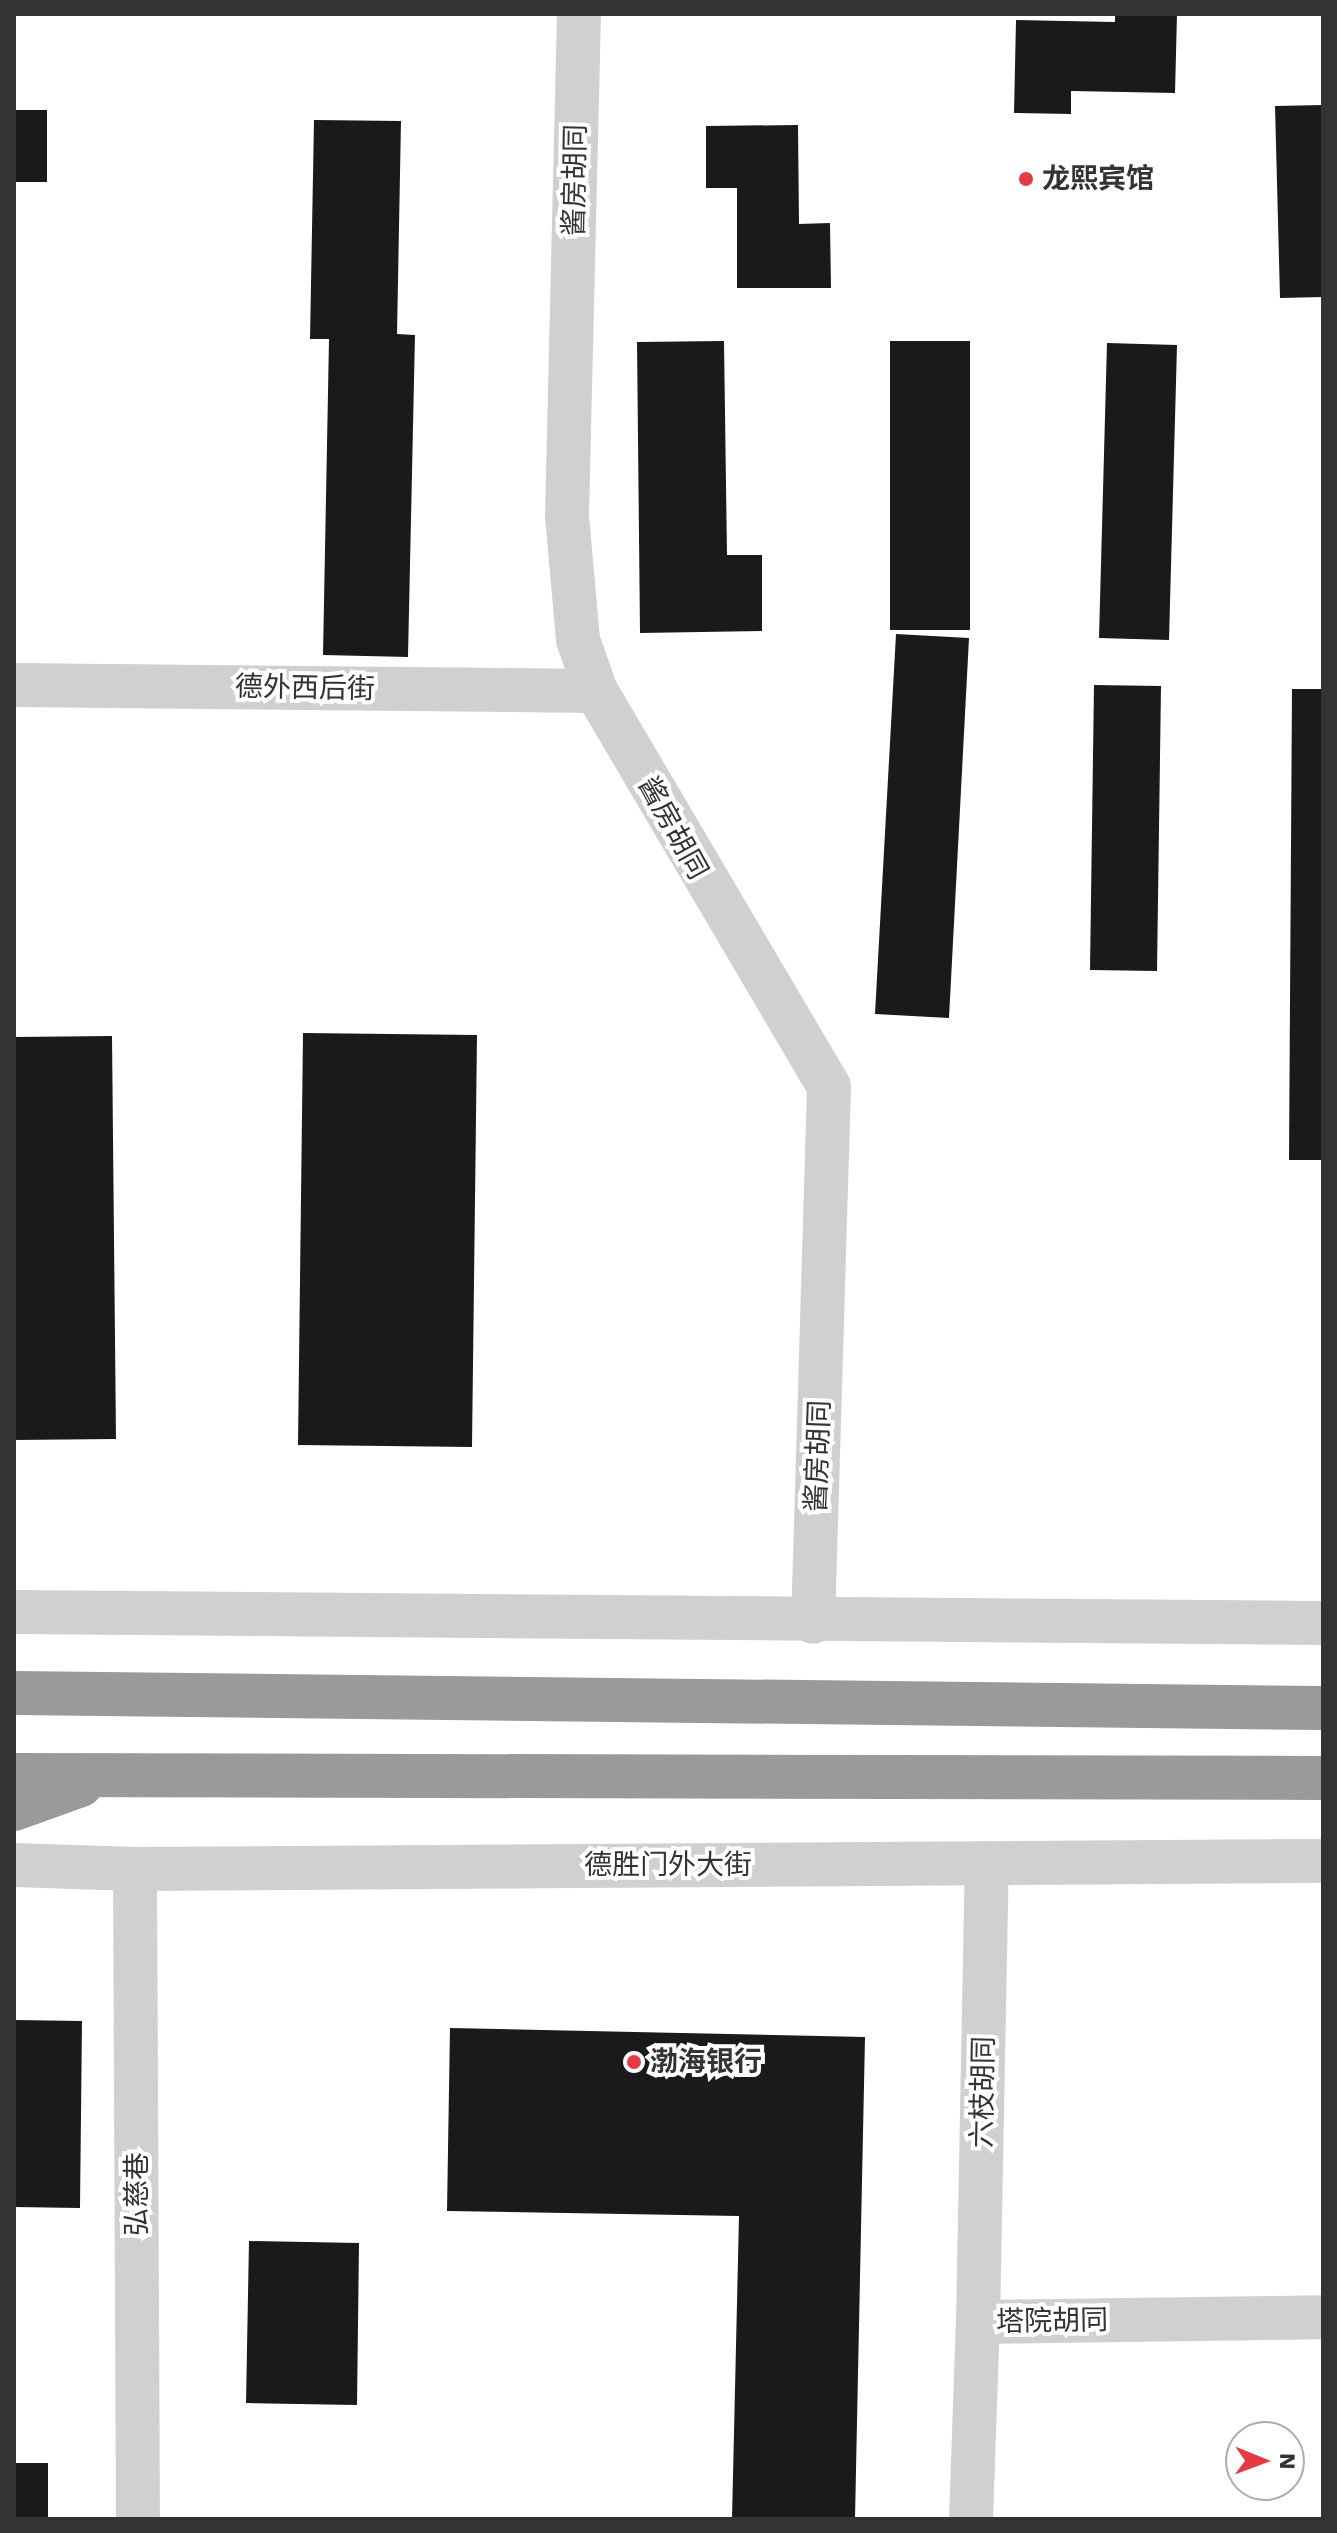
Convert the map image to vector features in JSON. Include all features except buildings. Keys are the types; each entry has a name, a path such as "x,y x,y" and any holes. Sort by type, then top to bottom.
{"highway":[{"path":"14,1693 1323,1708"},
{"path":"14,1809 113,1774"},
{"path":"14,1775 1323,1778"}],"street":[{"name":"酱房胡同","path":"579,14 567,516 572,602 596,691 829,1087 813,1622"},
{"name":"德外西后街","path":"14,685 596,691"},
{"path":"14,1612 813,1622 1323,1623"},
{"name":"德胜门外大街","path":"14,1865 135,1869 1323,1861"},
{"name":"六枝胡同","path":"978,2322 987,1863"},
{"name":"弘慈巷","path":"135,1869 138,2519"},
{"name":"塔院胡同","path":"971,2519 978,2322 1323,2317"}],"place":[{"name":"龙熙宾馆","path":"1026,179"},
{"name":"渤海银行","path":"634,2062"}]}
